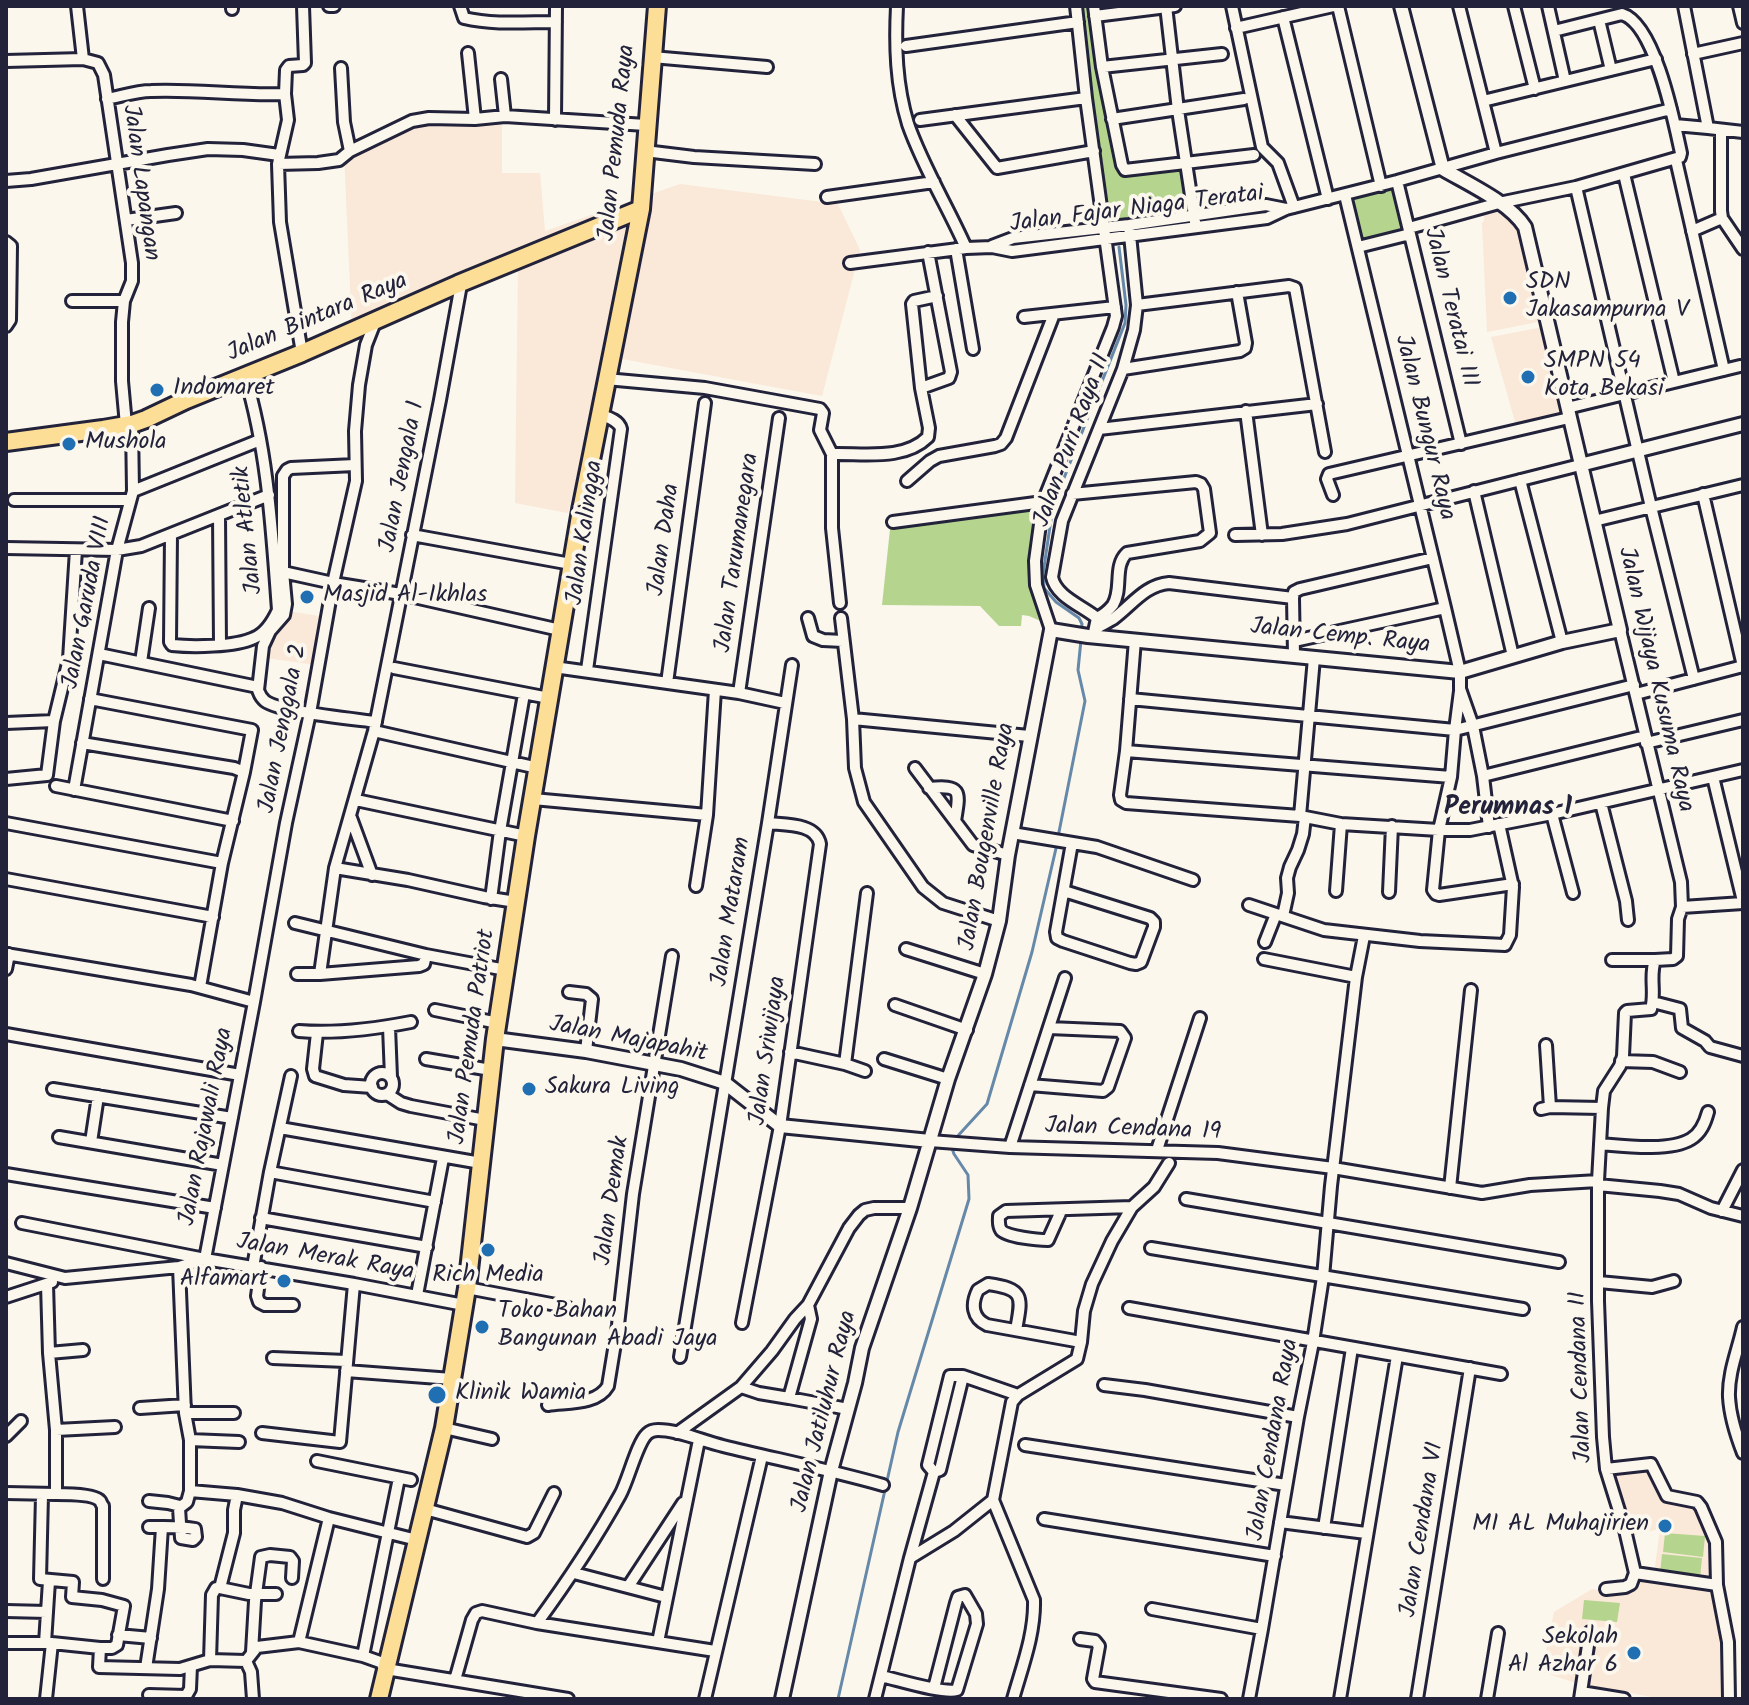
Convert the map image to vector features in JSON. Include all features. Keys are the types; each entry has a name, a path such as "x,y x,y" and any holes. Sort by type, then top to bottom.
{"main road":[{"name":"Jalan Pemuda Raya","path":"606,379 641,209 657,6"},
{"name":"Jalan Bintara Raya","path":"6,442 129,424 641,209"},
{"name":"Jalan Pemuda Patriot","path":"379,1699 444,1428 465,1297 496,1031 526,836 571,564 606,379"}],"street":[{"path":"6,61 83,59 77,6"},
{"path":"302,353 280,222 278,159 288,120 286,68 305,63 303,6"},
{"path":"460,6 464,18 474,20 497,23 556,22"},
{"path":"555,120 556,6"},
{"path":"897,6 896,41 901,95 908,124 961,249 973,349"},
{"path":"1051,630 1036,585 1035,561 1043,502 1116,316 1116,232 1094,151 1076,6"},
{"path":"1195,222 1185,163 1178,110 1169,6 1094,11 1123,168 1128,171 1185,163 1254,155"},
{"path":"1232,6 1262,147 1278,163 1290,208"},
{"path":"1236,28 1335,6 1381,186"},
{"path":"1401,6 1443,169"},
{"path":"1459,6 1496,153"},
{"path":"1514,6 1535,89"},
{"path":"1548,6 1565,81"},
{"path":"1684,6 1708,128"},
{"path":"1739,6 1743,23"},
{"path":"1358,247 1499,203 1576,187 1680,157 1675,125 1656,59 1639,28 1629,17 1622,14 1554,31"},
{"path":"1283,17 1328,199"},
{"path":"1599,20 1611,70"},
{"path":"906,46 1078,22"},
{"path":"1693,54 1743,43"},
{"path":"468,53 475,119"},
{"path":"1102,67 1222,54"},
{"path":"652,57 767,67"},
{"name":"Jalan Lapangan","path":"83,59 98,63 104,75 132,263 132,281 124,301 122,322 122,381 129,424"},
{"path":"1483,101 1656,59"},
{"path":"341,68 344,122 350,151"},
{"path":"501,79 505,116"},
{"path":"107,99 147,91 210,91 255,96 285,94"},
{"path":"920,120 1086,98"},
{"path":"1112,119 1244,99"},
{"name":"Jalan Fajar Niaga Teratai","path":"850,263 992,247 1013,238 1116,232 1195,222 1266,205 1290,208 1671,109"},
{"path":"955,115 997,168 1094,151"},
{"path":"6,181 208,149 243,150 278,159 318,163 339,160 350,151 412,121 429,118 505,116 646,125"},
{"path":"1675,125 1743,132"},
{"path":"1721,131 1719,219 1743,249"},
{"path":"645,151 815,164"},
{"path":"1676,160 1724,370"},
{"name":"Jalan Wijaya Kusuma Raya","path":"1443,169 1499,203 1525,227 1681,882 1677,956 1655,960"},
{"path":"1624,174 1674,382"},
{"name":"Jalan Teratai III","path":"1397,181 1461,444"},
{"path":"827,197 934,182"},
{"path":"1576,187 1694,679"},
{"name":"Jalan Bungur Raya","path":"1345,195 1460,672 1460,689"},
{"path":"126,220 176,213"},
{"path":"1692,231 1719,219"},
{"name":"Jalan Puri Raya II","path":"1094,630 1054,585 1052,577 1062,521 1123,369 1134,330 1137,305 1116,232"},
{"path":"6,242 11,246 10,320 6,326"},
{"path":"921,388 949,378 951,372 928,252"},
{"name":"Jalan Jengala 1","path":"320,974 335,868 375,727 440,400 460,290 458,284"},
{"path":"1137,305 1289,286 1295,288 1325,452"},
{"path":"1123,369 1245,348 1237,292"},
{"path":"832,454 901,453 921,444 928,437 930,433 921,388 912,304 937,296"},
{"path":"72,301 124,301"},
{"path":"1024,317 1115,307"},
{"path":"907,481 930,461 945,454 1001,444 1054,314"},
{"name":"Jalan Jenggala 2","path":"254,1002 286,823 356,481 355,431 359,385 366,345 375,322"},
{"path":"1333,495 1327,479 1329,474 1461,444 1625,394 1740,366"},
{"name":"Jalan Atletik","path":"171,535 172,645 220,645 253,639 269,626 278,610 269,495 245,376"},
{"path":"606,379 705,388 818,408 823,413 820,430 832,454 832,528 840,603"},
{"name":"Jalan Daha","path":"667,683 705,403"},
{"path":"1099,429 1317,404"},
{"path":"1246,411 1262,535"},
{"name":"Jalan Kalingga","path":"587,670 621,429 614,420 599,414"},
{"name":"Jalan Tarumanegara","path":"739,693 779,418"},
{"name":"Jalan Garuda VIII","path":"74,790 117,550 132,496 129,424"},
{"path":"1235,535 1282,534 1347,524 1639,449 1742,428"},
{"path":"14,500 132,496 260,440"},
{"path":"355,465 291,468 283,476 286,604 284,615 270,631 263,646 258,690 267,703 538,768"},
{"path":"1520,480 1562,642"},
{"path":"1072,494 1196,482 1204,489 1210,533 1200,541 1127,553 1122,557 1117,595 1094,630"},
{"path":"1594,521 1743,485"},
{"path":"1474,491 1513,656"},
{"path":"1130,699 1455,730 1743,666 1703,494"},
{"path":"6,548 117,550 141,546 269,495"},
{"path":"893,522 1043,502"},
{"path":"219,515 220,645"},
{"path":"412,535 571,564"},
{"path":"6,779 47,775 54,721 69,659 76,550"},
{"path":"1294,655 1294,592 1433,558"},
{"path":"283,572 401,594 560,630"},
{"path":"1094,630 1160,584 1293,598"},
{"path":"141,662 149,608"},
{"path":"1294,641 1445,608"},
{"path":"808,618 813,636 843,641"},
{"path":"841,618 853,719 855,768 864,802 923,887 943,903 999,921"},
{"name":"Jalan Cemp. Raya","path":"1051,630 1072,635 1094,630 1135,640 1460,672 1562,642 1620,630"},
{"name":"Jalan Bougenville Raya","path":"930,1141 985,974 999,921 1029,736 1051,630"},
{"path":"1135,640 1120,795 1126,803 1302,816 1341,824 1470,830 1743,770"},
{"path":"99,654 253,686"},
{"path":"1265,942 1288,893 1287,878 1303,834 1314,658"},
{"name":"Jalan Mataram","path":"680,1357 792,665"},
{"path":"554,667 739,693 785,703"},
{"path":"394,668 549,698"},
{"path":"1249,905 1324,930 1431,942 1505,945 1510,935 1513,884 1494,826 1473,726 1460,689"},
{"path":"1460,689 1451,777 1439,830 1432,885 1439,895 1513,884"},
{"path":"696,886 707,815 715,690"},
{"path":"491,899 524,694"},
{"path":"90,699 252,730 222,863 200,987"},
{"path":"853,719 1029,736"},
{"path":"1483,776 1743,720"},
{"path":"6,723 54,721"},
{"path":"82,743 244,772"},
{"path":"1126,751 1451,777"},
{"path":"915,768 973,845 1008,855"},
{"path":"1682,907 1743,902 1713,777"},
{"path":"56,786 233,821"},
{"path":"929,788 949,786 954,789 959,800 955,821"},
{"path":"533,799 707,815"},
{"path":"356,800 526,836"},
{"path":"1601,803 1628,920"},
{"path":"1552,814 1573,893"},
{"path":"351,818 372,875"},
{"path":"6,823 222,863"},
{"name":"Jalan Sriwijaya","path":"742,1323 780,1126 820,839 807,829 768,823"},
{"path":"1336,891 1341,824"},
{"path":"1389,892 1392,826"},
{"path":"1012,833 1097,847 1193,880"},
{"path":"1063,841 1064,891 1057,938 1130,963 1141,962 1154,927 1150,918 1064,891"},
{"path":"335,868 516,902"},
{"path":"6,879 213,917"},
{"path":"845,1064 867,893"},
{"path":"295,923 426,955 506,970"},
{"name":"Jalan Cendana Raya","path":"1249,1699 1323,1277 1333,1168 1356,977 1364,936"},
{"path":"906,949 985,974"},
{"path":"6,969 7,954 200,987 254,1002"},
{"path":"297,974 422,965 426,955"},
{"name":"Jalan Demak","path":"548,1405 594,1399 603,1394 608,1386 633,1194 672,956"},
{"path":"1264,959 1356,977"},
{"path":"1612,960 1655,960 1652,966 1651,1009 1625,1013 1621,1061 1653,1062 1680,1072"},
{"path":"1010,1147 1065,978"},
{"path":"1450,1188 1471,990"},
{"path":"569,992 586,994 592,999 586,1051"},
{"name":"Jalan Rajawali Raya","path":"205,1259 254,1002"},
{"path":"1653,1002 1680,1009 1682,1028 1710,1047 1743,1056"},
{"path":"895,1005 967,1030"},
{"path":"435,1010 496,1031"},
{"path":"1157,1150 1200,1018"},
{"path":"299,1031 317,1033 389,1027 411,1022"},
{"path":"387,1094 393,1085 389,1027"},
{"path":"1030,1085 1103,1091 1108,1087 1125,1038 1120,1031 1049,1028"},
{"name":"Jalan Majapahit","path":"496,1031 681,1069 725,1083 780,1126"},
{"path":"317,1033 315,1076 344,1085 372,1087"},
{"path":"6,1034 240,1075"},
{"path":"1546,1045 1546,1108 1602,1108"},
{"path":"790,1052 865,1071"},
{"path":"426,1059 491,1070"},
{"path":"884,1059 948,1079"},
{"name":"Jalan Cendana II","path":"1621,1061 1604,1091 1602,1108 1598,1183 1598,1301 1606,1469 1635,1573"},
{"path":"391,1077 385,1073 378,1074 372,1080 376,1093 387,1094 411,1106 485,1120"},
{"path":"291,1076 261,1218 257,1296 259,1302 265,1305 293,1305"},
{"path":"53,1089 232,1118"},
{"path":"91,1142 98,1096"},
{"path":"1600,1144 1677,1144 1690,1140 1700,1131 1708,1112"},
{"path":"780,1126 930,1141"},
{"path":"280,1128 481,1163"},
{"path":"59,1137 223,1165"},
{"name":"Jalan Cendana 19","path":"930,1141 1010,1147 1218,1153 1490,1193 1530,1185 1598,1183 1669,1192 1743,1216"},
{"name":"Jalan Jatiluhur Raya","path":"782,1699 831,1471 862,1348 930,1141"},
{"path":"417,1295 443,1158"},
{"path":"1013,1699 1032,1633 1034,1600 993,1500 1012,1402 1018,1395 1077,1359 1084,1311 1092,1284 1112,1241 1132,1207 1154,1187 1169,1163"},
{"path":"1722,1211 1743,1170"},
{"path":"270,1172 435,1202"},
{"path":"6,1174 215,1208"},
{"path":"1186,1199 1559,1262"},
{"path":"1061,1211 1048,1240 1008,1234 1001,1230 999,1224 999,1216 1006,1211 1132,1207"},
{"path":"677,1433 741,1387 772,1351 808,1305 859,1215 874,1208 910,1208"},
{"path":"261,1218 427,1247"},
{"path":"22,1223 205,1259"},
{"path":"1151,1248 1523,1309"},
{"name":"Jalan Merak Raya","path":"65,1278 179,1267 205,1259 417,1295 567,1307"},
{"path":"6,1263 65,1278"},
{"path":"149,1501 180,1506 187,1502 190,1491 190,1440 185,1409 179,1267"},
{"path":"6,1297 65,1278"},
{"path":"1599,1282 1652,1287 1674,1281"},
{"path":"47,1284 56,1430 56,1494"},
{"path":"262,1433 340,1442 354,1284"},
{"path":"1016,1330 1020,1306 1015,1292 988,1284 978,1290 974,1310 979,1320 987,1325 1081,1342"},
{"path":"789,1398 811,1319 808,1305"},
{"path":"1129,1308 1501,1374"},
{"path":"1743,1327 1729,1396 1733,1427 1743,1453"},
{"path":"1324,1528 1352,1348"},
{"path":"49,1353 83,1350"},
{"path":"1340,1699 1397,1356"},
{"path":"273,1358 452,1379"},
{"name":"Jalan Cendana VI","path":"1417,1699 1470,1368"},
{"path":"875,1699 910,1558 934,1472 940,1470 963,1376 1018,1395"},
{"path":"1104,1385 1298,1417"},
{"path":"741,1387 848,1409"},
{"path":"140,1408 234,1413"},
{"path":"6,1436 21,1421"},
{"path":"56,1430 115,1427"},
{"path":"444,1428 492,1439"},
{"path":"537,1623 574,1573 621,1492 645,1435 656,1430 883,1485"},
{"path":"190,1440 239,1442"},
{"path":"658,1642 699,1440"},
{"path":"1025,1445 1286,1485"},
{"path":"705,1699 762,1456"},
{"path":"317,1461 405,1479 387,1532 363,1656"},
{"path":"1606,1469 1651,1464 1667,1496 1697,1502 1701,1507 1716,1542 1717,1585 1728,1642 1729,1699"},
{"path":"190,1491 282,1503 417,1540"},
{"path":"6,1493 82,1495 99,1499 103,1506 103,1579"},
{"path":"425,1509 527,1537 534,1533 554,1493"},
{"path":"6,1643 115,1647 118,1635 124,1606 72,1597 73,1582 40,1579 42,1495"},
{"path":"220,1588 234,1533 237,1495"},
{"path":"628,1587 686,1498"},
{"path":"910,1558 954,1531 993,1500"},
{"path":"149,1527 179,1528 180,1506"},
{"path":"299,1642 329,1518"},
{"path":"1044,1519 1275,1556"},
{"path":"1280,1522 1366,1533"},
{"path":"146,1668 162,1527"},
{"path":"253,1699 249,1656 261,1557 290,1557 293,1561 292,1578"},
{"path":"574,1573 666,1597"},
{"path":"1606,1589 1631,1584 1635,1573 1717,1585"},
{"path":"46,1699 49,1581"},
{"path":"210,1660 212,1595 216,1588 276,1594"},
{"path":"881,1676 934,1688 952,1692 959,1688 977,1619 965,1595 958,1597 934,1688"},
{"path":"1152,1609 1262,1629"},
{"path":"6,1611 47,1612"},
{"path":"455,1680 472,1620 476,1613 482,1611 537,1623 715,1651"},
{"path":"1590,1632 1580,1695 1624,1699"},
{"path":"1487,1699 1498,1633"},
{"path":"118,1635 151,1638"},
{"path":"1080,1639 1095,1641 1099,1646 1095,1682 1221,1699"},
{"path":"100,1648 99,1667 180,1669 210,1660 249,1656 257,1647 299,1642 363,1656 380,1662 386,1669 568,1699"},
{"path":"149,1695 186,1696 189,1693 191,1666"}],"shaded area":[{"path":"426,121 502,122 502,173 540,173 545,231 680,184 838,204 860,250 822,396 606,356 568,513 515,503 518,264 352,331 344,153"},
{"path":"1493,205 1514,218 1520,227 1538,322 1487,332 1482,223 1484,208"},
{"name":"SMPN 54 Kota Bekasi","path":"1543,327 1563,418 1517,429 1491,337"},
{"path":"288,611 325,617 316,665 266,658 268,640"},
{"name":"MI AL Muhajirien","path":"1652,1465 1663,1502 1698,1508 1713,1542 1713,1583 1654,1574 1660,1529 1629,1536 1609,1474"},
{"name":"Sekolah Al Azhar 6","path":"1641,1577 1712,1587 1723,1634 1722,1699 1662,1699 1573,1682 1542,1672 1554,1612 1592,1589 1606,1591 1631,1587"}],"green space":[{"path":"1080,6 1090,6 1121,174 1181,167 1190,212 1107,224"},
{"path":"1396,184 1407,231 1360,245 1347,196"},
{"path":"1036,507 1030,580 1043,622 1022,615 1021,626 999,626 980,606 882,605 890,529"},
{"path":"1665,1533 1705,1536 1703,1557 1663,1552"},
{"path":"1662,1554 1702,1558 1700,1578 1660,1574"},
{"path":"1584,1600 1620,1603 1617,1622 1582,1619"}],"waterway":[{"path":"1081,632 1079,618 1056,602 1044,588 1043,574 1053,506 1125,323 1126,305 1119,247"},
{"path":"1058,837 1085,701 1078,670 1081,640"},
{"path":"955,1139 987,1104 1032,952 1057,844"},
{"path":"838,1699 898,1432 969,1199 968,1175 951,1145"}],"place":[{"name":"SDN Jakasampurna V","path":"1510,298"},
{"name":"SMPN 54 Kota Bekasi","path":"1528,377"},
{"name":"Indomaret","path":"157,390"},
{"name":"Mushola","path":"69,444"},
{"name":"Masjid Al-Ikhlas","path":"307,597"},
{"name":"Sakura Living","path":"529,1089"},
{"name":"Rich Media","path":"488,1250"},
{"name":"Alfamart","path":"284,1281"},
{"name":"Toko Bahan Bangunan Abadi Jaya","path":"482,1327"},
{"name":"Klinik Wamia","path":"437,1395"},
{"name":"MI AL Muhajirien","path":"1665,1526"},
{"name":"Sekolah Al Azhar 6","path":"1634,1653"}],"district":[{"name":"Perumnas 1","path":"1508,810"}]}
